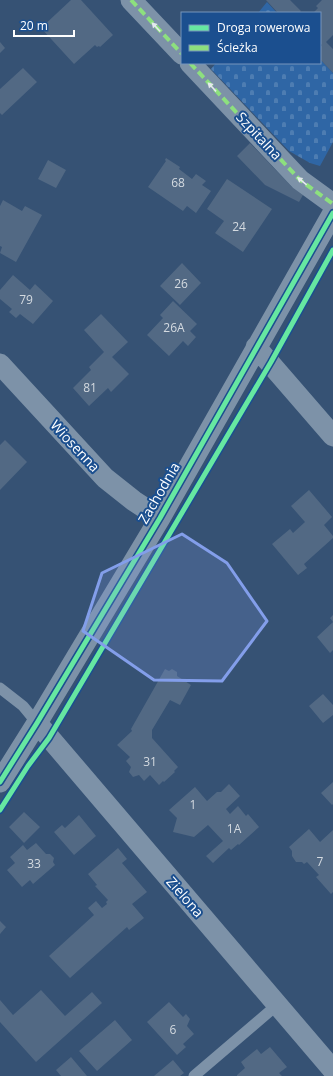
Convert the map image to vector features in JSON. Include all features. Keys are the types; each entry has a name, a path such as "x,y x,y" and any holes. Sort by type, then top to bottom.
{"street":[{"path":"131,0 181,53"},
{"name":"Szpitalna","path":"191,64 300,180 333,204"},
{"name":"Zachodnia","path":"0,782 160,518 333,213"},
{"path":"256,347 333,436"},
{"name":"Wiosenna","path":"0,364 106,478 134,501 160,518"},
{"name":"Zielona","path":"37,723 333,1070"}],"lane":[{"path":"0,688 23,706 37,723"},
{"path":"194,1076 277,1005"}],"highlighted area":[{"path":"182,534 227,563 267,621 222,681 154,680 83,631 102,573"}],"green space":[{"path":"267,2 276,12 259,12"},
{"path":"321,60 333,73 333,142 320,166 310,163 289,151 211,69 215,64 321,64"}],"building":[{"path":"71,0 81,0 113,35 100,47 95,45 74,64 41,28"},
{"path":"266,0 290,0 301,11 300,12 277,12"},
{"path":"322,0 333,0 333,35 326,42 333,49 333,73 321,60 321,12 314,12 318,8 316,6"},
{"path":"0,42 5,48 0,53"},
{"path":"23,68 37,82 2,115 0,113 0,89"},
{"path":"250,143 292,187 303,195 299,202 265,185 237,156"},
{"path":"166,158 180,167 179,169 192,179 196,174 206,181 202,185 211,191 196,213 187,206 183,211 148,187 166,161"},
{"path":"48,160 66,170 56,188 38,179"},
{"path":"227,179 272,209 243,252 215,233 224,221 207,209"},
{"path":"3,200 22,211 25,206 42,215 16,262 0,253 2,247 0,246 0,206"},
{"path":"182,263 201,283 180,305 160,286"},
{"path":"13,275 30,290 35,284 53,301 33,324 20,314 16,318 9,312 12,309 0,299 0,290"},
{"path":"173,301 197,324 190,331 196,337 188,346 183,341 169,356 147,335 163,318 160,315"},
{"path":"101,314 128,342 112,357 129,374 111,392 108,388 89,406 73,388 91,370 89,367 104,352 84,330"},
{"path":"5,440 27,462 0,490 0,445"},
{"path":"309,490 332,517 324,525 333,538 304,564 307,568 298,575 272,544 290,529 293,533 305,522 291,506"},
{"path":"333,615 333,622 330,618"},
{"path":"333,622 333,650 330,653 317,637"},
{"path":"165,669 169,671 172,669 177,672 177,676 191,685 180,705 170,700 152,730 152,738 178,767 174,771 175,772 159,785 150,775 144,781 139,775 133,777 129,772 131,767 126,761 130,757 117,745 132,731 131,729"},
{"path":"323,694 333,705 333,715 323,723 309,706"},
{"path":"333,782 333,804 332,805 321,793"},
{"path":"229,784 240,796 226,809 230,814 238,806 246,816 248,814 259,827 239,845 238,844 231,850 229,848 213,863 206,856 223,841 208,825 194,837 173,832 177,818 169,810 195,787 207,801 217,792 221,792"},
{"path":"24,812 40,827 24,843 9,827"},
{"path":"79,815 96,836 74,855 54,832 62,825 65,828"},
{"path":"309,829 320,842 333,830 333,892 331,894 316,877 319,875 307,862 304,864 302,862 296,862 292,856 292,851 289,847"},
{"path":"36,843 46,854 50,854 54,858 53,862 55,865 33,884 30,880 22,887 7,870 15,863 10,857 23,845 27,850"},
{"path":"118,848 127,859 122,863 147,892 132,904 144,918 129,930 127,927 70,978 49,956 94,915 88,908 96,901 102,908 107,904 106,902 108,900 95,886 97,885 88,874"},
{"path":"0,921 6,927 0,934"},
{"path":"41,990 65,1016 92,992 102,1003 36,1062 0,1022 0,1000 13,1015"},
{"path":"169,1002 183,1017 186,1014 190,1019 187,1026 194,1034 183,1044 186,1047 177,1055 147,1022"},
{"path":"115,1020 132,1040 97,1071 79,1051"},
{"path":"270,1047 287,1067 279,1073 282,1076 237,1076 245,1068 241,1062 257,1049 261,1054"},
{"path":"71,1057 87,1076 61,1076 56,1070"},
{"path":"173,1060 184,1073 180,1076 154,1076"}],"marked path":[{"path":"131,0 181,53"},
{"path":"191,64 300,180 333,204"}],"cycle path":[{"path":"0,782 160,518 333,213"},
{"path":"0,810 28,766 49,738 271,362 333,250"}]}
